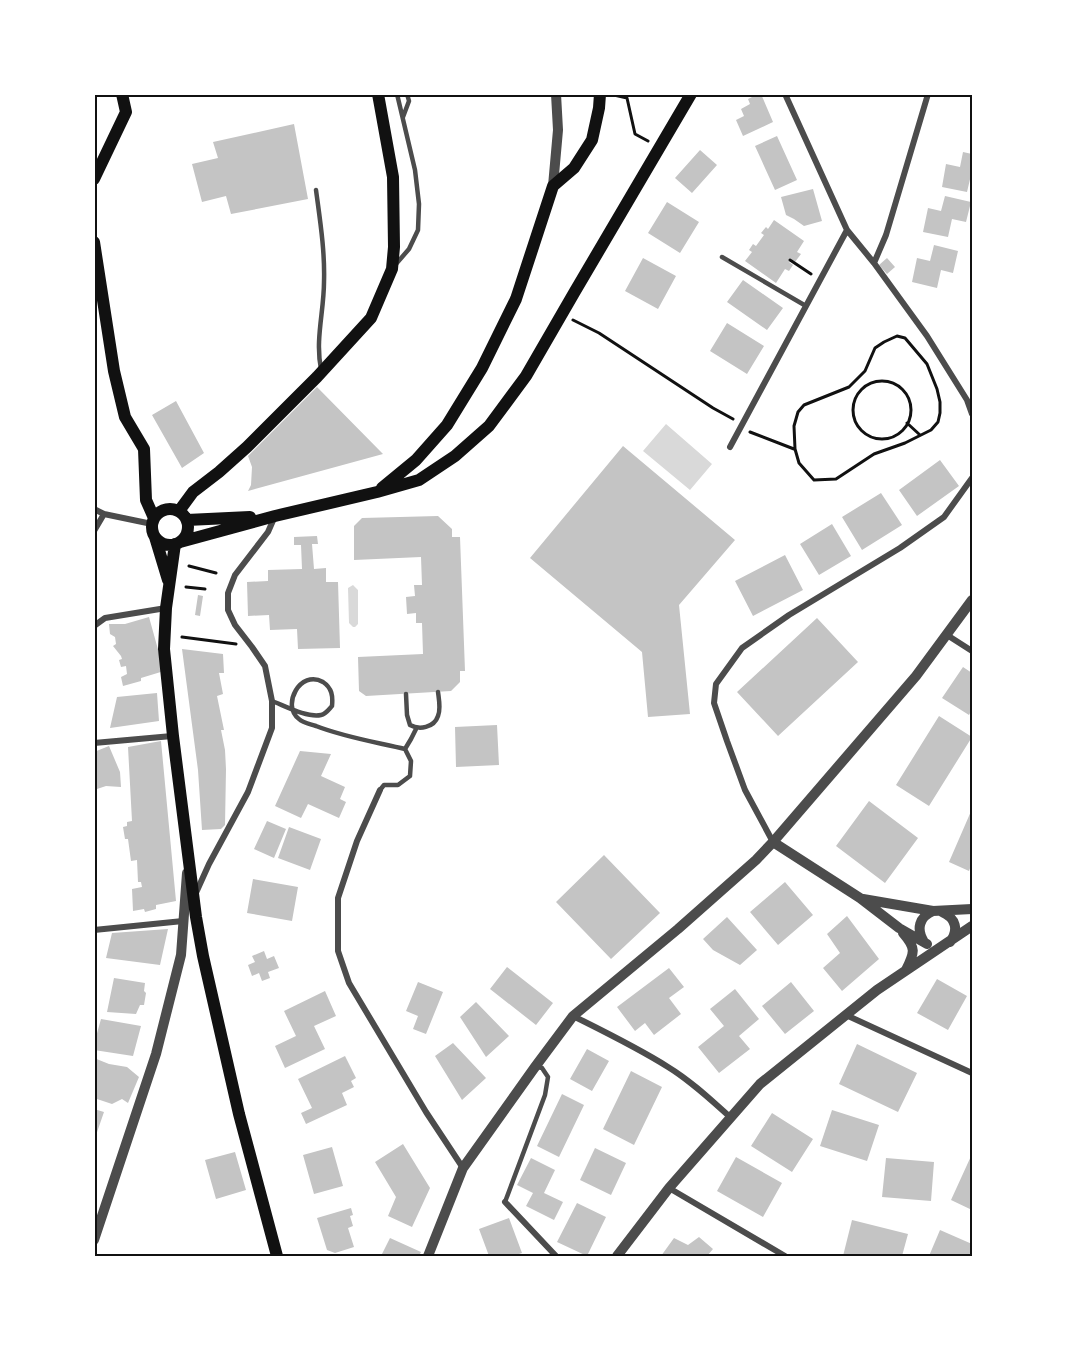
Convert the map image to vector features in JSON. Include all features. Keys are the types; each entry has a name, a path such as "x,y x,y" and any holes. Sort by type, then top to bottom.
{"main road":[{"path":"94,179 126,112 122,94"},
{"path":"277,1257 239,1114 203,956 173,736 164,649 166,608 177,543 184,538 187,532 183,516 193,492 247,447 321,373 371,318 393,269 393,177 378,94"},
{"path":"377,492 416,460 447,425 482,368 516,299 553,186 574,168 592,140 600,94"},
{"path":"155,537 164,544 177,543 275,516 377,492 419,480 455,456 489,426 526,376 691,94"},
{"path":"94,242 114,371 125,417 144,449 146,500 153,521"},
{"path":"170,584 152,529 157,514 168,508 183,516 275,516"}],"street":[{"path":"553,186 558,130 556,94"},
{"path":"785,94 848,230 927,336 967,400 972,414"},
{"path":"874,263 886,235 928,94"},
{"path":"730,447 848,230"},
{"path":"860,898 937,911 950,916 954,921 955,932 947,944 933,947 899,928 860,898 773,842 745,790 727,741 714,703 716,684 742,648 789,615 900,549 944,517 972,478"},
{"path":"94,509 104,514 153,521"},
{"path":"94,531 104,514"},
{"path":"194,898 209,864 248,792 272,728 272,701 265,666 235,625 228,610 228,593 236,575 268,532 275,516"},
{"path":"428,1257 463,1168 573,1016 678,929 756,860 916,676 972,600"},
{"path":"94,626 105,618 166,608"},
{"path":"947,635 972,651"},
{"path":"94,743 173,736"},
{"path":"380,790 357,841 338,898 338,951 349,983 426,1112 463,1168"},
{"path":"94,1240 156,1054 181,955 188,858"},
{"path":"927,944 920,935 920,923 928,913 972,909"},
{"path":"94,930 183,921"},
{"path":"617,1257 669,1188 760,1084 877,990 972,926"},
{"path":"899,928 914,948 906,971"},
{"path":"846,1015 972,1073"},
{"path":"573,1016 632,1045 670,1068 730,1117"},
{"path":"669,1188 785,1257"},
{"path":"505,1202 556,1257"}],"lane":[{"path":"393,269 409,249 418,230 419,204 415,170 397,94"},
{"path":"402,120 409,100 407,94"},
{"path":"316,190 324,258 323,302 318,344 321,373"},
{"path":"723,257 807,306"},
{"path":"272,701 280,704 304,713 320,716 332,706 332,691 328,685 319,680 307,680 299,685 292,703 293,713 299,720 327,730 405,749 411,761 410,776 398,785 384,785 380,790"},
{"path":"405,694 407,716 410,725 416,729 431,724 438,718 440,708 438,692"},
{"path":"405,749 416,729"},
{"path":"505,1202 545,1095 548,1077 542,1068 535,1067"}],"path":[{"path":"608,94 627,98 635,134"},
{"path":"790,260 821,280"},
{"path":"562,314 599,333 741,426 795,449"},
{"path":"897,336 905,338 920,354 927,364 937,389 940,413 938,422 920,435 874,454 836,479 821,481 814,480 799,463 795,449 794,426 798,412 804,405 849,387 865,371 875,348 897,336"},
{"path":"888,381 897,385 909,399 911,409 907,423 897,434 888,438 868,436 855,422 853,404 856,395 870,383 888,381"},
{"path":"907,423 920,435"},
{"path":"189,566 216,573"},
{"path":"186,587 205,589"},
{"path":"182,637 252,646"}],"shaded area":[{"path":"666,424 712,464 690,490 643,451"},
{"path":"353,585 358,590 358,624 355,627 349,623 348,588"}],"building":[{"path":"761,94 773,122 743,136 736,120 744,116 741,109 750,104 748,99"},
{"path":"294,124 308,199 231,214 226,196 202,202 192,164 218,158 213,142"},
{"path":"777,136 797,180 775,190 755,146"},
{"path":"700,150 717,165 692,193 675,178"},
{"path":"963,152 972,154 972,176 967,192 942,187 946,164 960,167"},
{"path":"813,189 822,221 804,226 786,215 781,197"},
{"path":"945,196 971,202 966,222 952,219 948,237 923,232 928,208 941,211"},
{"path":"667,202 699,222 680,253 648,233"},
{"path":"774,220 804,241 797,252 801,254 795,262 791,259 789,262 793,265 789,271 785,269 776,283 745,261 752,252 749,250 753,244 756,246 764,235 761,233 766,227 768,229"},
{"path":"934,245 958,251 953,273 941,270 937,288 912,282 917,258 930,261"},
{"path":"643,258 676,276 658,309 625,291"},
{"path":"887,258 895,267 887,274 879,265"},
{"path":"743,280 783,308 767,330 727,302"},
{"path":"727,323 764,346 747,374 710,351"},
{"path":"317,387 383,454 248,491 251,485 252,467 248,456"},
{"path":"176,401 204,453 182,468 152,415"},
{"path":"623,446 735,540 679,605 690,714 648,717 642,652 530,558"},
{"path":"940,460 959,486 917,516 899,490"},
{"path":"881,493 902,525 862,550 842,517"},
{"path":"438,516 452,529 452,537 460,537 465,671 460,671 460,682 451,691 366,696 359,691 358,657 423,654 422,623 416,623 416,613 407,614 406,597 415,596 414,585 422,585 421,557 354,560 354,526 362,518"},
{"path":"832,524 851,556 819,575 800,544"},
{"path":"317,536 318,544 312,544 314,569 326,568 326,582 338,582 340,648 298,649 297,629 270,630 269,615 248,616 247,582 268,581 268,570 302,569 301,545 294,545 294,537"},
{"path":"785,555 803,590 753,616 735,581"},
{"path":"198,595 203,596 200,616 195,615"},
{"path":"149,617 164,671 123,686 121,677 127,674 126,666 121,667 119,660 122,659 113,646 116,644 115,637 110,634 109,624 125,624"},
{"path":"817,618 858,662 778,736 737,692"},
{"path":"182,649 223,654 224,673 219,673 223,694 217,696 224,730 221,730 226,769 225,825 221,829 202,830 198,770"},
{"path":"963,667 972,673 972,709 969,715 942,698"},
{"path":"157,693 159,721 110,728 117,697"},
{"path":"939,716 972,737 929,806 896,785"},
{"path":"497,725 499,765 456,767 455,727"},
{"path":"161,741 176,901 156,905 156,909 145,912 144,909 133,911 132,889 142,887 141,882 138,882 137,860 131,861 128,839 125,839 123,827 127,826 127,822 132,821 128,747"},
{"path":"109,746 120,772 121,787 106,786 94,790 94,752"},
{"path":"300,751 331,754 321,776 345,787 340,799 346,802 339,818 308,804 301,818 275,806"},
{"path":"869,801 918,838 885,883 836,846"},
{"path":"972,809 972,863 969,871 949,862"},
{"path":"267,821 286,829 274,858 254,849"},
{"path":"289,827 321,839 310,870 278,858"},
{"path":"604,855 660,913 611,959 556,902"},
{"path":"253,879 298,887 292,921 247,913"},
{"path":"785,882 813,915 778,945 750,912"},
{"path":"847,916 879,959 842,991 823,968 840,953 827,934"},
{"path":"727,917 757,950 740,965 713,950 703,939"},
{"path":"168,929 160,965 106,958 112,933"},
{"path":"264,951 267,959 274,956 279,968 268,972 270,978 262,981 259,973 252,976 248,965 255,962 252,956"},
{"path":"507,967 553,1003 536,1025 490,989"},
{"path":"669,968 684,987 669,998 681,1014 654,1035 645,1023 635,1031 617,1007"},
{"path":"114,978 145,983 144,1005 140,1005 136,1014 107,1012"},
{"path":"937,979 967,996 948,1030 917,1013"},
{"path":"418,982 443,992 426,1034 413,1029 418,1016 406,1011"},
{"path":"791,982 814,1011 785,1034 762,1006"},
{"path":"735,989 759,1019 739,1036 750,1049 719,1073 698,1047 724,1026 710,1009"},
{"path":"325,991 336,1016 314,1026 325,1049 285,1068 275,1046 296,1036 284,1011"},
{"path":"476,1002 509,1036 486,1057 460,1017"},
{"path":"101,1019 141,1026 133,1056 94,1050"},
{"path":"453,1043 486,1078 462,1100 435,1056"},
{"path":"857,1044 917,1073 898,1112 839,1084"},
{"path":"587,1049 609,1061 592,1091 570,1079"},
{"path":"345,1056 356,1078 351,1081 354,1087 342,1093 347,1105 306,1124 301,1113 312,1108 298,1079"},
{"path":"94,1058 109,1064 127,1067 139,1077 128,1103 122,1099 112,1104 94,1098"},
{"path":"631,1071 662,1087 634,1145 603,1129"},
{"path":"562,1094 584,1105 559,1157 537,1146"},
{"path":"94,1109 104,1112 95,1138 94,1138"},
{"path":"832,1110 879,1125 867,1161 820,1146"},
{"path":"772,1113 813,1139 792,1172 751,1146"},
{"path":"403,1144 430,1188 412,1227 388,1216 396,1197 375,1162"},
{"path":"332,1147 343,1186 314,1194 303,1155"},
{"path":"595,1148 626,1163 611,1195 580,1180"},
{"path":"235,1152 246,1190 216,1199 205,1160"},
{"path":"972,1154 972,1210 951,1200"},
{"path":"736,1157 782,1183 763,1217 717,1191"},
{"path":"531,1158 555,1170 544,1193 563,1202 554,1220 526,1206 533,1193 517,1185"},
{"path":"886,1158 934,1162 931,1201 882,1197"},
{"path":"577,1203 606,1217 587,1256 557,1242"},
{"path":"351,1208 353,1215 350,1216 353,1226 348,1228 354,1247 335,1253 327,1250 317,1218"},
{"path":"509,1218 522,1253 513,1256 489,1256 479,1229"},
{"path":"852,1220 908,1234 902,1256 843,1256"},
{"path":"940,1230 972,1244 969,1256 929,1256"},
{"path":"699,1237 713,1249 707,1256 661,1256 674,1238 688,1245"},
{"path":"390,1238 421,1252 419,1256 381,1256"}]}
